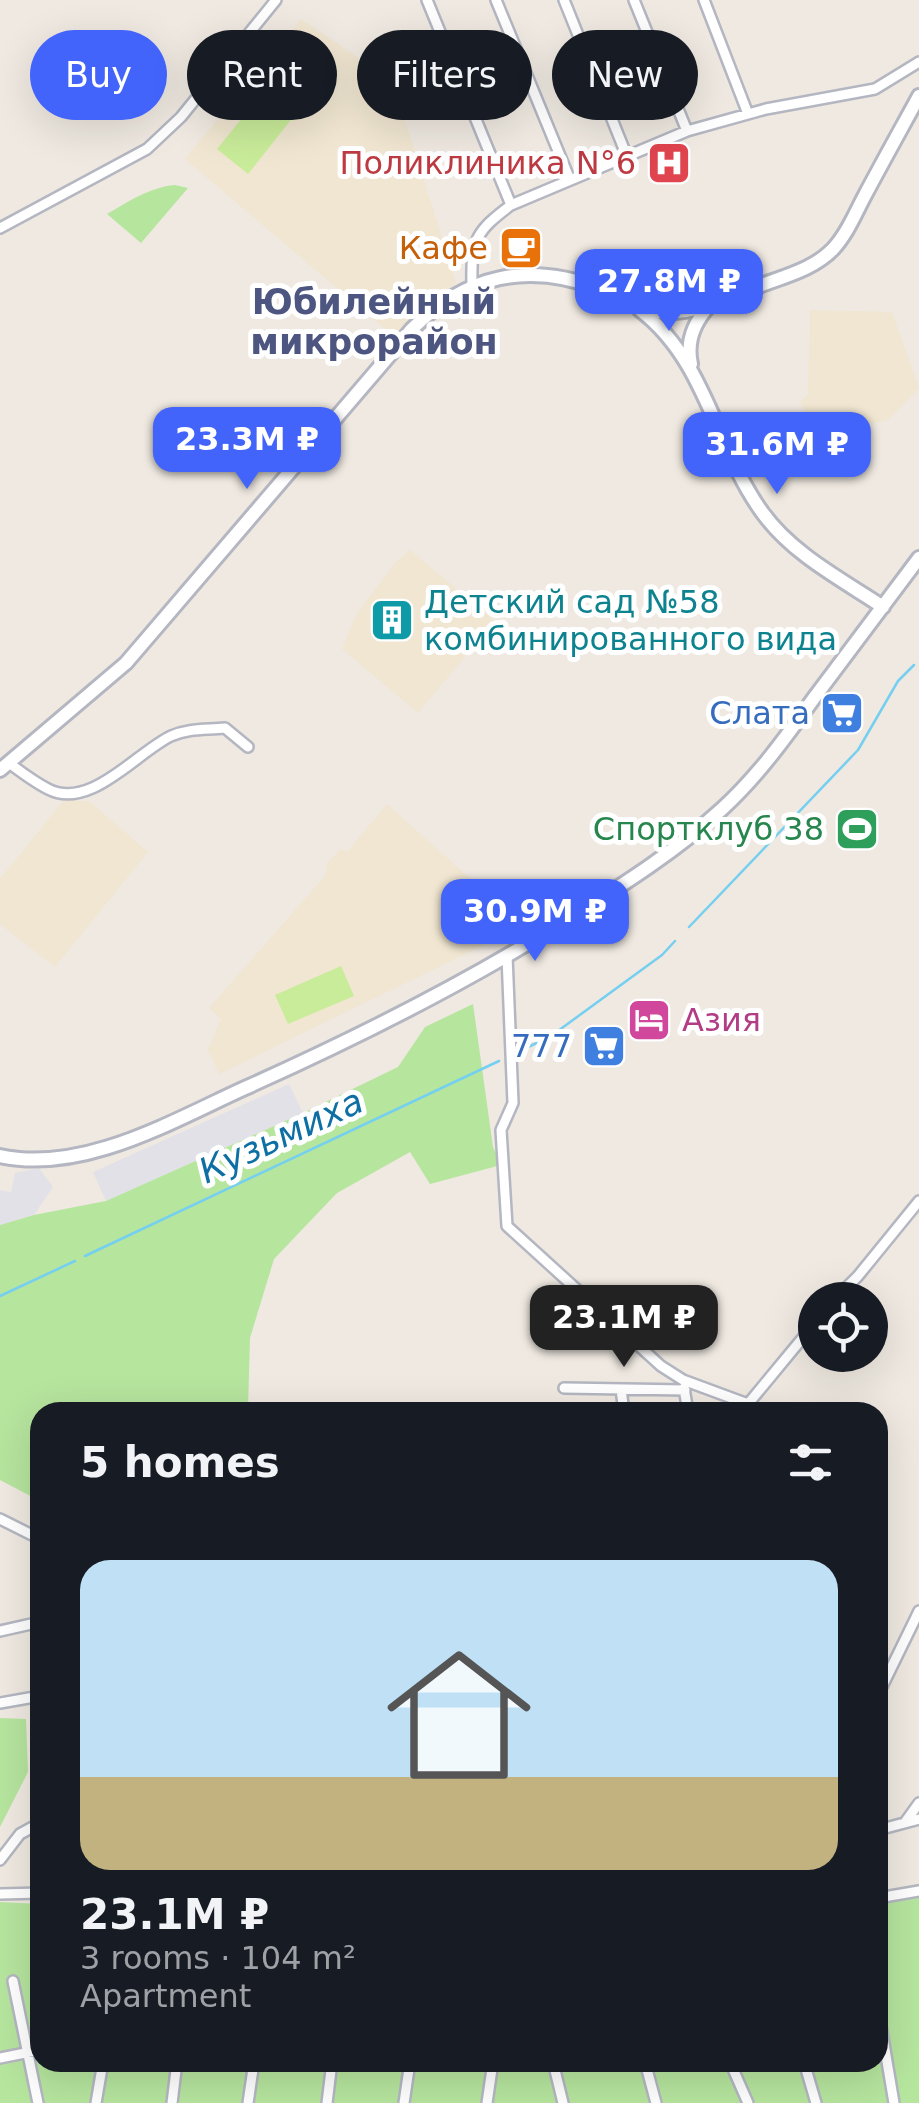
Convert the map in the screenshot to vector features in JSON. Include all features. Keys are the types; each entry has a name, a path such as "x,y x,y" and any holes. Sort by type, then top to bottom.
{"street":[{"path":"0,228 157,140 228,63 276,0"},
{"path":"428,0 511,205"},
{"path":"496,0 570,180"},
{"path":"564,0 626,154"},
{"path":"634,0 687,131"},
{"path":"704,0 748,114"},
{"path":"472,284 473,244 487,223 511,205 687,131 766,109 875,88 919,62"},
{"path":"248,747 225,728 189,730 156,745 109,780 74,792 52,792 4,767 126,664 412,329 442,302 472,284 522,276 556,278 668,312 710,305 807,268 836,246 919,96"},
{"path":"632,304 666,334 693,372 738,468 771,524 798,549 882,607"},
{"path":"693,372 690,340 700,315 710,305"},
{"path":"0,1156 47,1158 112,1145 330,1050 507,956 646,870 723,808 779,746 919,558"},
{"path":"507,956 513,1103 501,1130 507,1226 684,1385 731,1402"},
{"path":"852,1282 919,1201"},
{"path":"752,1402 798,1344"},
{"path":"564,1388 684,1385"},
{"path":"684,1385 687,1402"},
{"path":"621,1389 623,1402"},
{"path":"0,1519 30,1534"},
{"path":"888,1675 919,1611"},
{"path":"0,1631 30,1624"},
{"path":"0,1703 30,1698"},
{"path":"904,1823 919,1803"},
{"path":"888,1827 919,1819"},
{"path":"0,1860 20,1834 30,1828"},
{"path":"888,1896 919,1891"},
{"path":"0,1894 30,1893"},
{"path":"12,1980 30,2062"},
{"path":"0,2058 28,2052"},
{"path":"888,2067 894,2103"},
{"path":"32,2072 38,2103"},
{"path":"96,2103 101,2072"},
{"path":"172,2103 176,2072"},
{"path":"248,2103 253,2072"},
{"path":"328,2103 331,2072"},
{"path":"404,2103 409,2072"},
{"path":"487,2103 492,2072"},
{"path":"556,2072 562,2103"},
{"path":"647,2072 656,2103"},
{"path":"734,2072 748,2103"},
{"path":"807,2072 816,2103"}],"shaded area":[{"path":"301,19 317,30 292,30"},
{"path":"337,43 357,57 357,120 405,120 456,283 427,304 398,340 185,159 217,120 337,120"},
{"path":"810,310 892,312 919,388 888,420 817,436 800,402 808,394"},
{"path":"410,550 495,621 418,713 342,649 357,613"},
{"path":"64,800 89,801 148,852 55,967 0,924 0,879"},
{"path":"387,804 523,926 219,1074 208,1050 221,1019 209,1008 325,876 327,864 340,849 347,852"},
{"path":"289,1084 303,1113 106,1201 93,1172"},
{"path":"39,1168 53,1187 34,1215 0,1225 0,1190 11,1192 15,1173"}],"green space":[{"path":"240,120 291,120 248,174 217,149"},
{"path":"175,185 188,188 141,243 107,214 148,192"},
{"path":"341,966 354,996 288,1024 275,995"},
{"path":"473,1004 493,1147 501,1165 430,1184 410,1152 337,1193 274,1259 250,1338 248,1402 30,1402 30,1496 0,1480 0,1225 106,1201 303,1113 398,1067 425,1027"},
{"path":"0,1718 26,1719 28,1772 0,1827"},
{"path":"919,1884 919,2103 0,2103 0,1902 30,1904 30,2072 888,2072 888,1890"}],"waterway":[{"name":"Кузьмиха","path":"689,927 858,750 898,681 914,665"},
{"name":"Кузьмиха","path":"522,1050 551,1036 662,955 675,941"},
{"name":"Кузьмиха","path":"85,1256 499,1061"},
{"name":"Кузьмиха","path":"0,1296 75,1261"}],"place":[{"name":"Поликлиника N°6","path":"669,163"},
{"name":"Кафе","path":"521,248"},
{"name":"Детский сад №58 комбинированного вида","path":"392,620"},
{"name":"Слата","path":"842,713"},
{"name":"Спортклуб 38","path":"857,829"},
{"name":"Азия","path":"649,1020"},
{"name":"777","path":"604,1046"}],"district":[{"name":"Юбилейный микрорайон","path":"374,322"}]}
